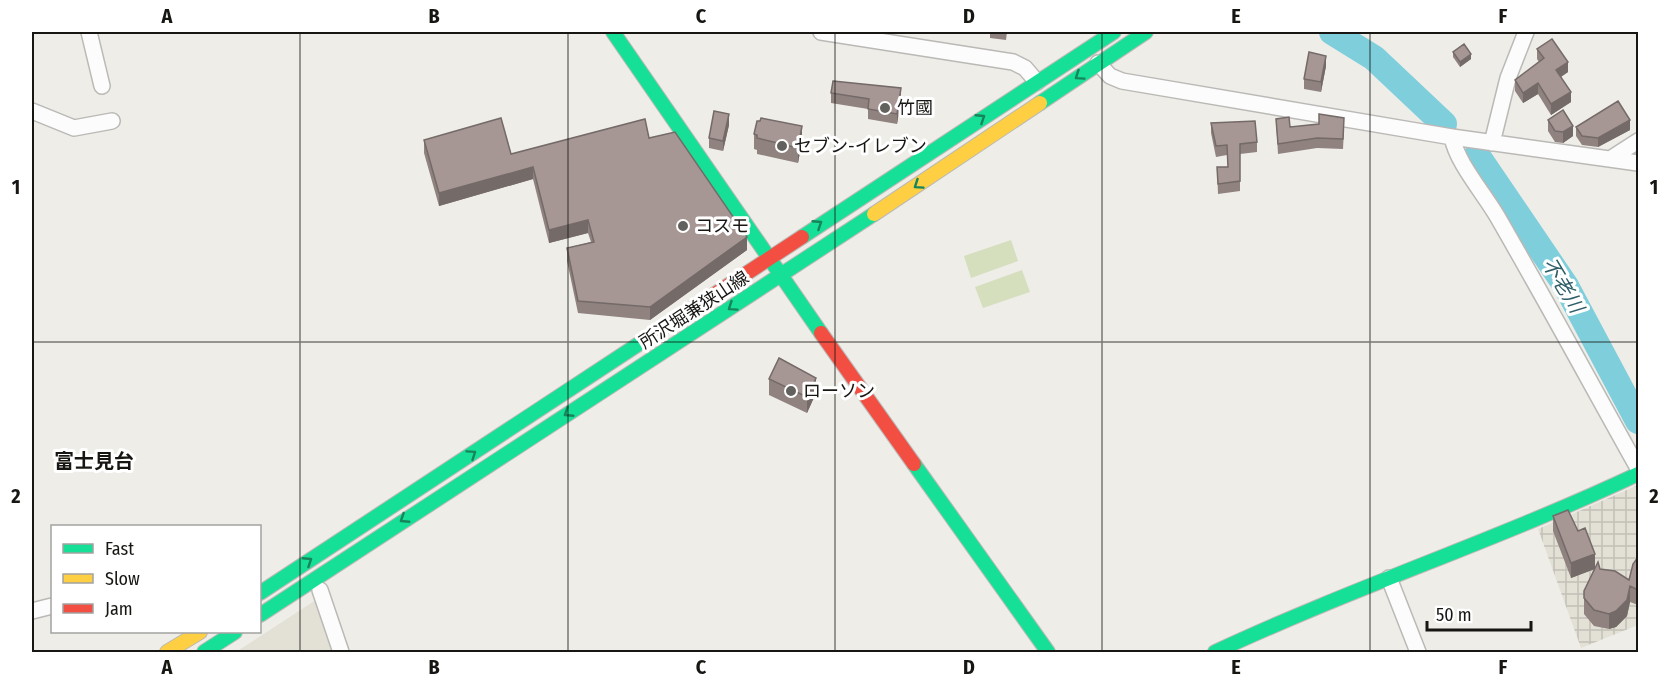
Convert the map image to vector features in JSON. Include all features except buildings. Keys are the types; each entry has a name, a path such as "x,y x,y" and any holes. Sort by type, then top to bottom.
{"main road":[{"path":"613,32 780,275 1048,652"},
{"name":"所沢堀兼狭山線","path":"261,592 1114,32"},
{"name":"所沢堀兼狭山線","path":"261,614 780,275 1146,32"},
{"path":"1215,652 1283,620 1566,508 1638,474"},
{"path":"167,652 198,633"},
{"path":"204,652 233,633"}],"street":[{"path":"89,32 102,86"},
{"path":"821,32 1012,62 1025,68 1037,82"},
{"path":"1492,143 1508,78 1526,32"},
{"path":"1098,63 1110,76 1122,81 1452,137 1638,164"},
{"path":"32,111 74,128 112,121"},
{"path":"1452,137 1457,158 1473,176 1498,218 1638,468"},
{"path":"1611,159 1638,141"},
{"path":"1389,578 1418,652"},
{"path":"320,590 341,652"},
{"path":"32,611 51,606"}],"shaded area":[{"path":"1638,485 1638,625 1581,648 1538,529"},
{"path":"319,598 337,652 236,652"}],"green space":[{"path":"1011,240 1018,261 971,278 964,256"},
{"path":"1022,270 1030,292 983,308 975,287"}],"waterway":[{"name":"不老川","path":"1332,32 1374,58 1444,124"},
{"name":"不老川","path":"1477,155 1566,286 1638,421"}],"traffic: fast":[{"path":"613,32 821,333"},
{"path":"802,237 1114,32"},
{"path":"1040,103 1146,32"},
{"path":"261,614 874,214"},
{"path":"261,592 657,332"},
{"path":"914,464 1048,652"},
{"path":"1215,652 1267,628 1533,520 1638,474"},
{"path":"204,652 233,633"}],"traffic: slow":[{"path":"874,214 1040,103"},
{"path":"167,652 198,633"}],"traffic: jam":[{"path":"657,332 802,237"},
{"path":"821,333 914,464"}],"place":[{"name":"竹國","path":"885,108"},
{"name":"セブン-イレブン","path":"782,146"},
{"name":"コスモ","path":"683,226"},
{"name":"ローソン","path":"791,391"}],"district":[{"name":"富士見台","path":"94,461"}]}
